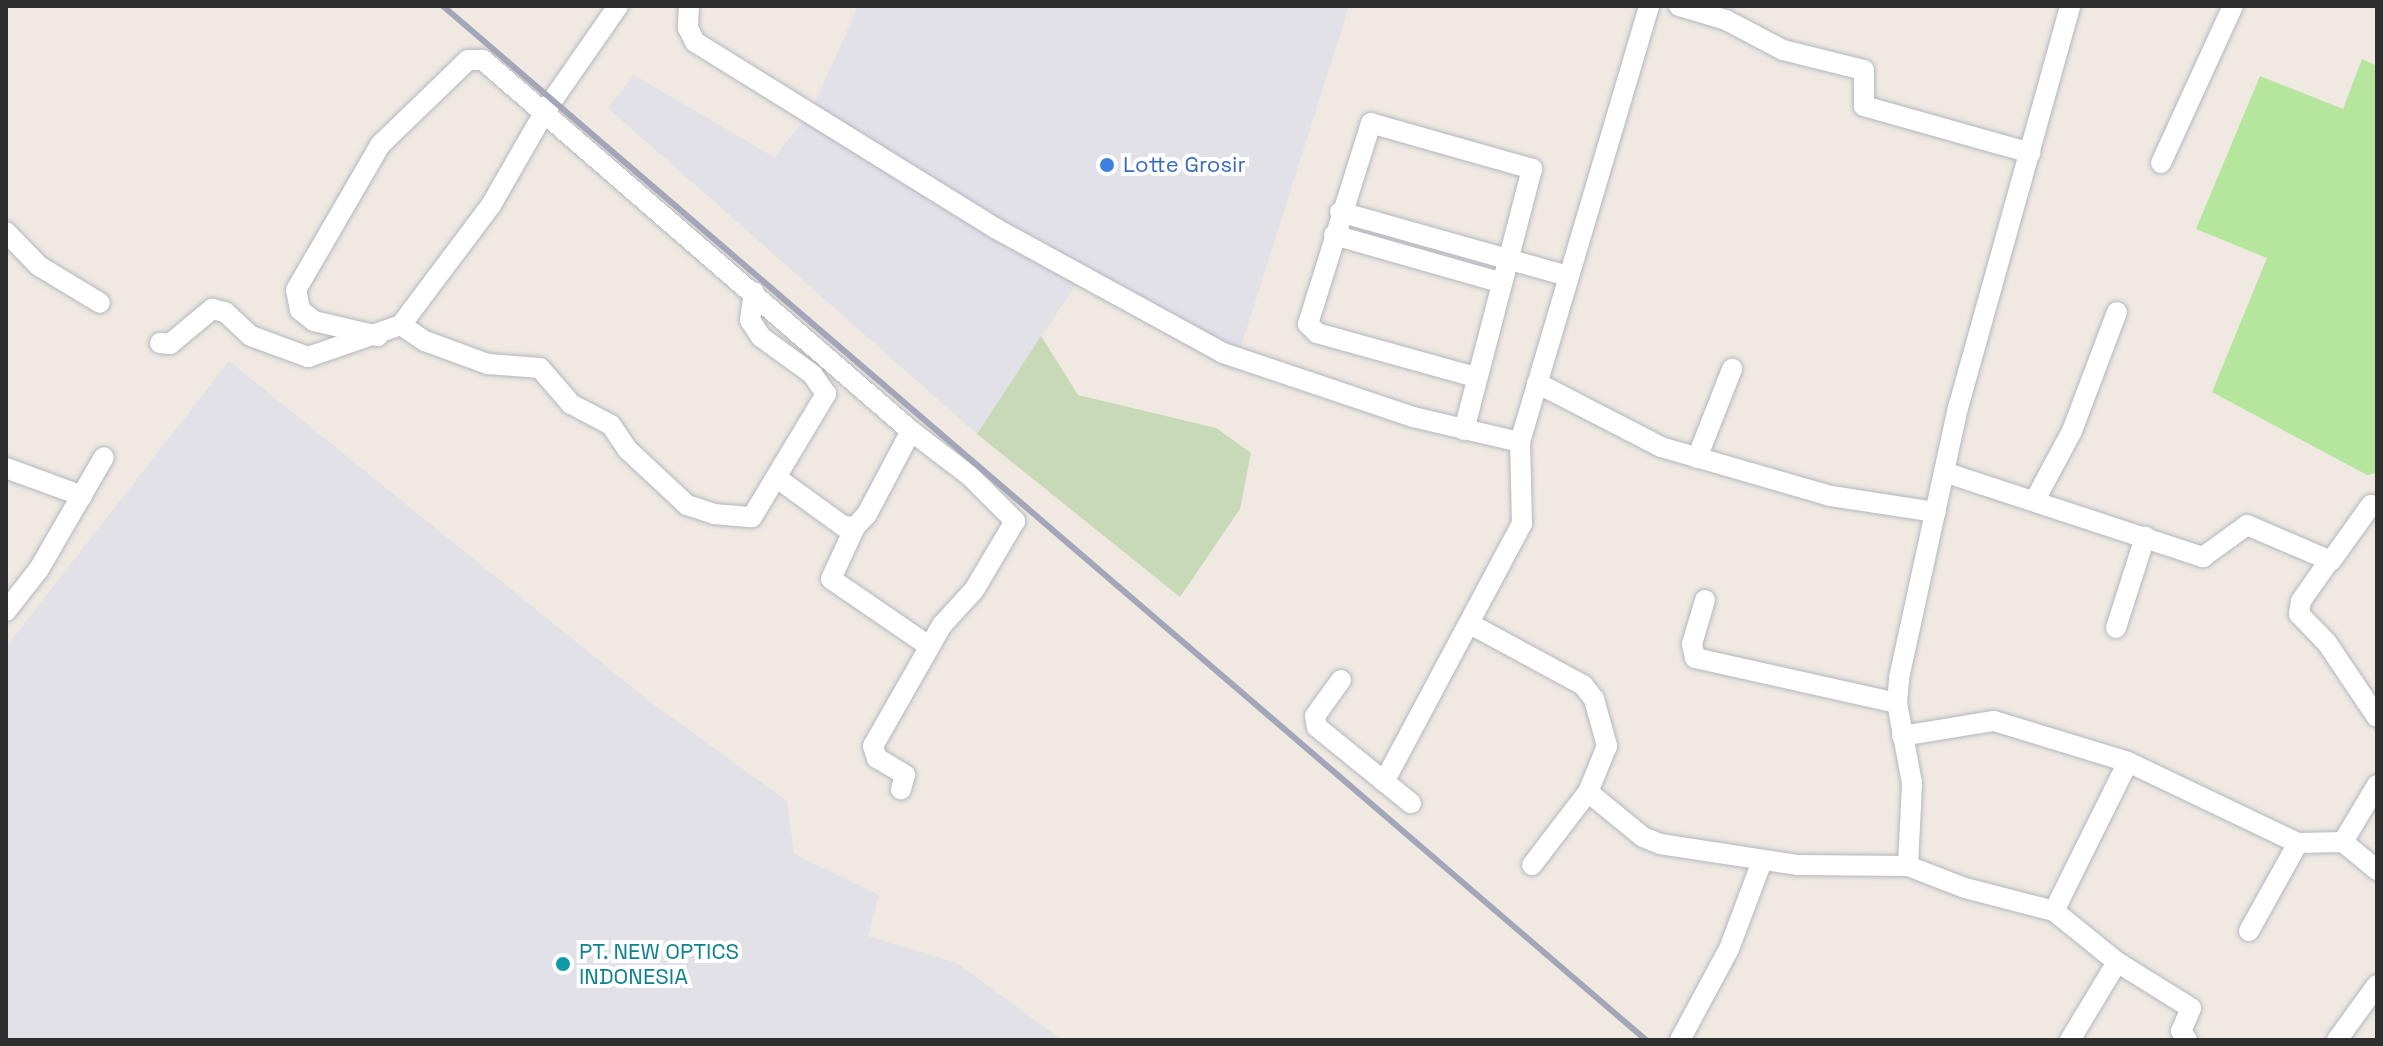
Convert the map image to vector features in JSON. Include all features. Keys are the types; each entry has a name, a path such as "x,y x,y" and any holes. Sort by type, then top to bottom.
{"street":[{"path":"160,343 170,344 212,309 225,312 251,336 308,357 378,336 401,325 491,205 545,111 618,6"},
{"path":"689,6 688,28 695,42 1049,258 1242,361 1464,430 1520,442"},
{"path":"1384,782 1472,625 1522,524 1520,442 1649,6"},
{"path":"1679,6 1726,20 1783,50 1864,70 1864,106 2031,153"},
{"path":"1908,866 1912,783 1897,703 1944,472 2070,6"},
{"path":"2161,163 2233,6"},
{"path":"378,336 314,321 295,298 306,267 346,199 367,174 380,145 426,97 475,59 489,63 911,431 970,476 1015,521 974,590 929,646 872,750 905,775 901,789"},
{"path":"1464,430 1530,167 1371,123 1340,212 1310,329 1476,377"},
{"path":"1340,212 1567,276"},
{"path":"1334,235 1502,283"},
{"path":"7,236 39,266 100,303"},
{"path":"401,325 425,341 488,364 540,368 571,404 611,425 661,484 698,510 752,517 826,394 812,374 761,337 750,320 754,292"},
{"path":"2035,500 2072,431 2117,312"},
{"path":"1697,458 1732,369"},
{"path":"1537,383 1648,442 1697,458 1831,496 1936,512"},
{"path":"911,431 867,514 855,527 831,579 929,646"},
{"path":"6,611 39,569 104,457"},
{"path":"6,468 82,496"},
{"path":"1944,472 2203,557 2247,525 2329,561"},
{"path":"777,478 843,526 855,527"},
{"path":"2371,505 2301,601 2299,614 2327,643 2377,717"},
{"path":"2116,628 2145,537"},
{"path":"1705,600 1692,644 1695,658 1897,703"},
{"path":"1472,625 1590,691 1608,751 1588,792 1532,865"},
{"path":"1341,680 1315,716 1317,727 1411,803"},
{"path":"1902,736 1994,721 2128,762 2298,843 2324,838 2343,842 2377,870"},
{"path":"2054,911 2128,762"},
{"path":"2343,842 2377,785"},
{"path":"1588,792 1649,841 1762,861 1908,866 1965,888 2054,911 2117,962 2191,1008 2181,1031 2187,1040"},
{"path":"2249,931 2298,843"},
{"path":"1680,1040 1729,949 1762,861"},
{"path":"2070,1040 2117,962"},
{"path":"2337,1040 2377,985"}],"shaded area":[{"path":"858,6 1349,6 1233,372 1076,284 977,434 608,108 634,75 774,157 811,112"},
{"path":"229,361 649,701 787,801 794,854 879,895 868,936 957,963 1062,1040 6,1040 6,647"}],"green space":[{"path":"2362,59 2377,66 2377,473 2367,475 2212,392 2267,258 2196,229 2260,76 2343,109"},
{"path":"1041,336 1078,395 1216,428 1251,453 1240,509 1180,597 977,434"}],"railway":[{"path":"443,6 1646,1040"}],"place":[{"name":"Lotte Grosir","path":"1107,165"},
{"name":"PT. NEW OPTICS INDONESIA","path":"563,964"}]}
